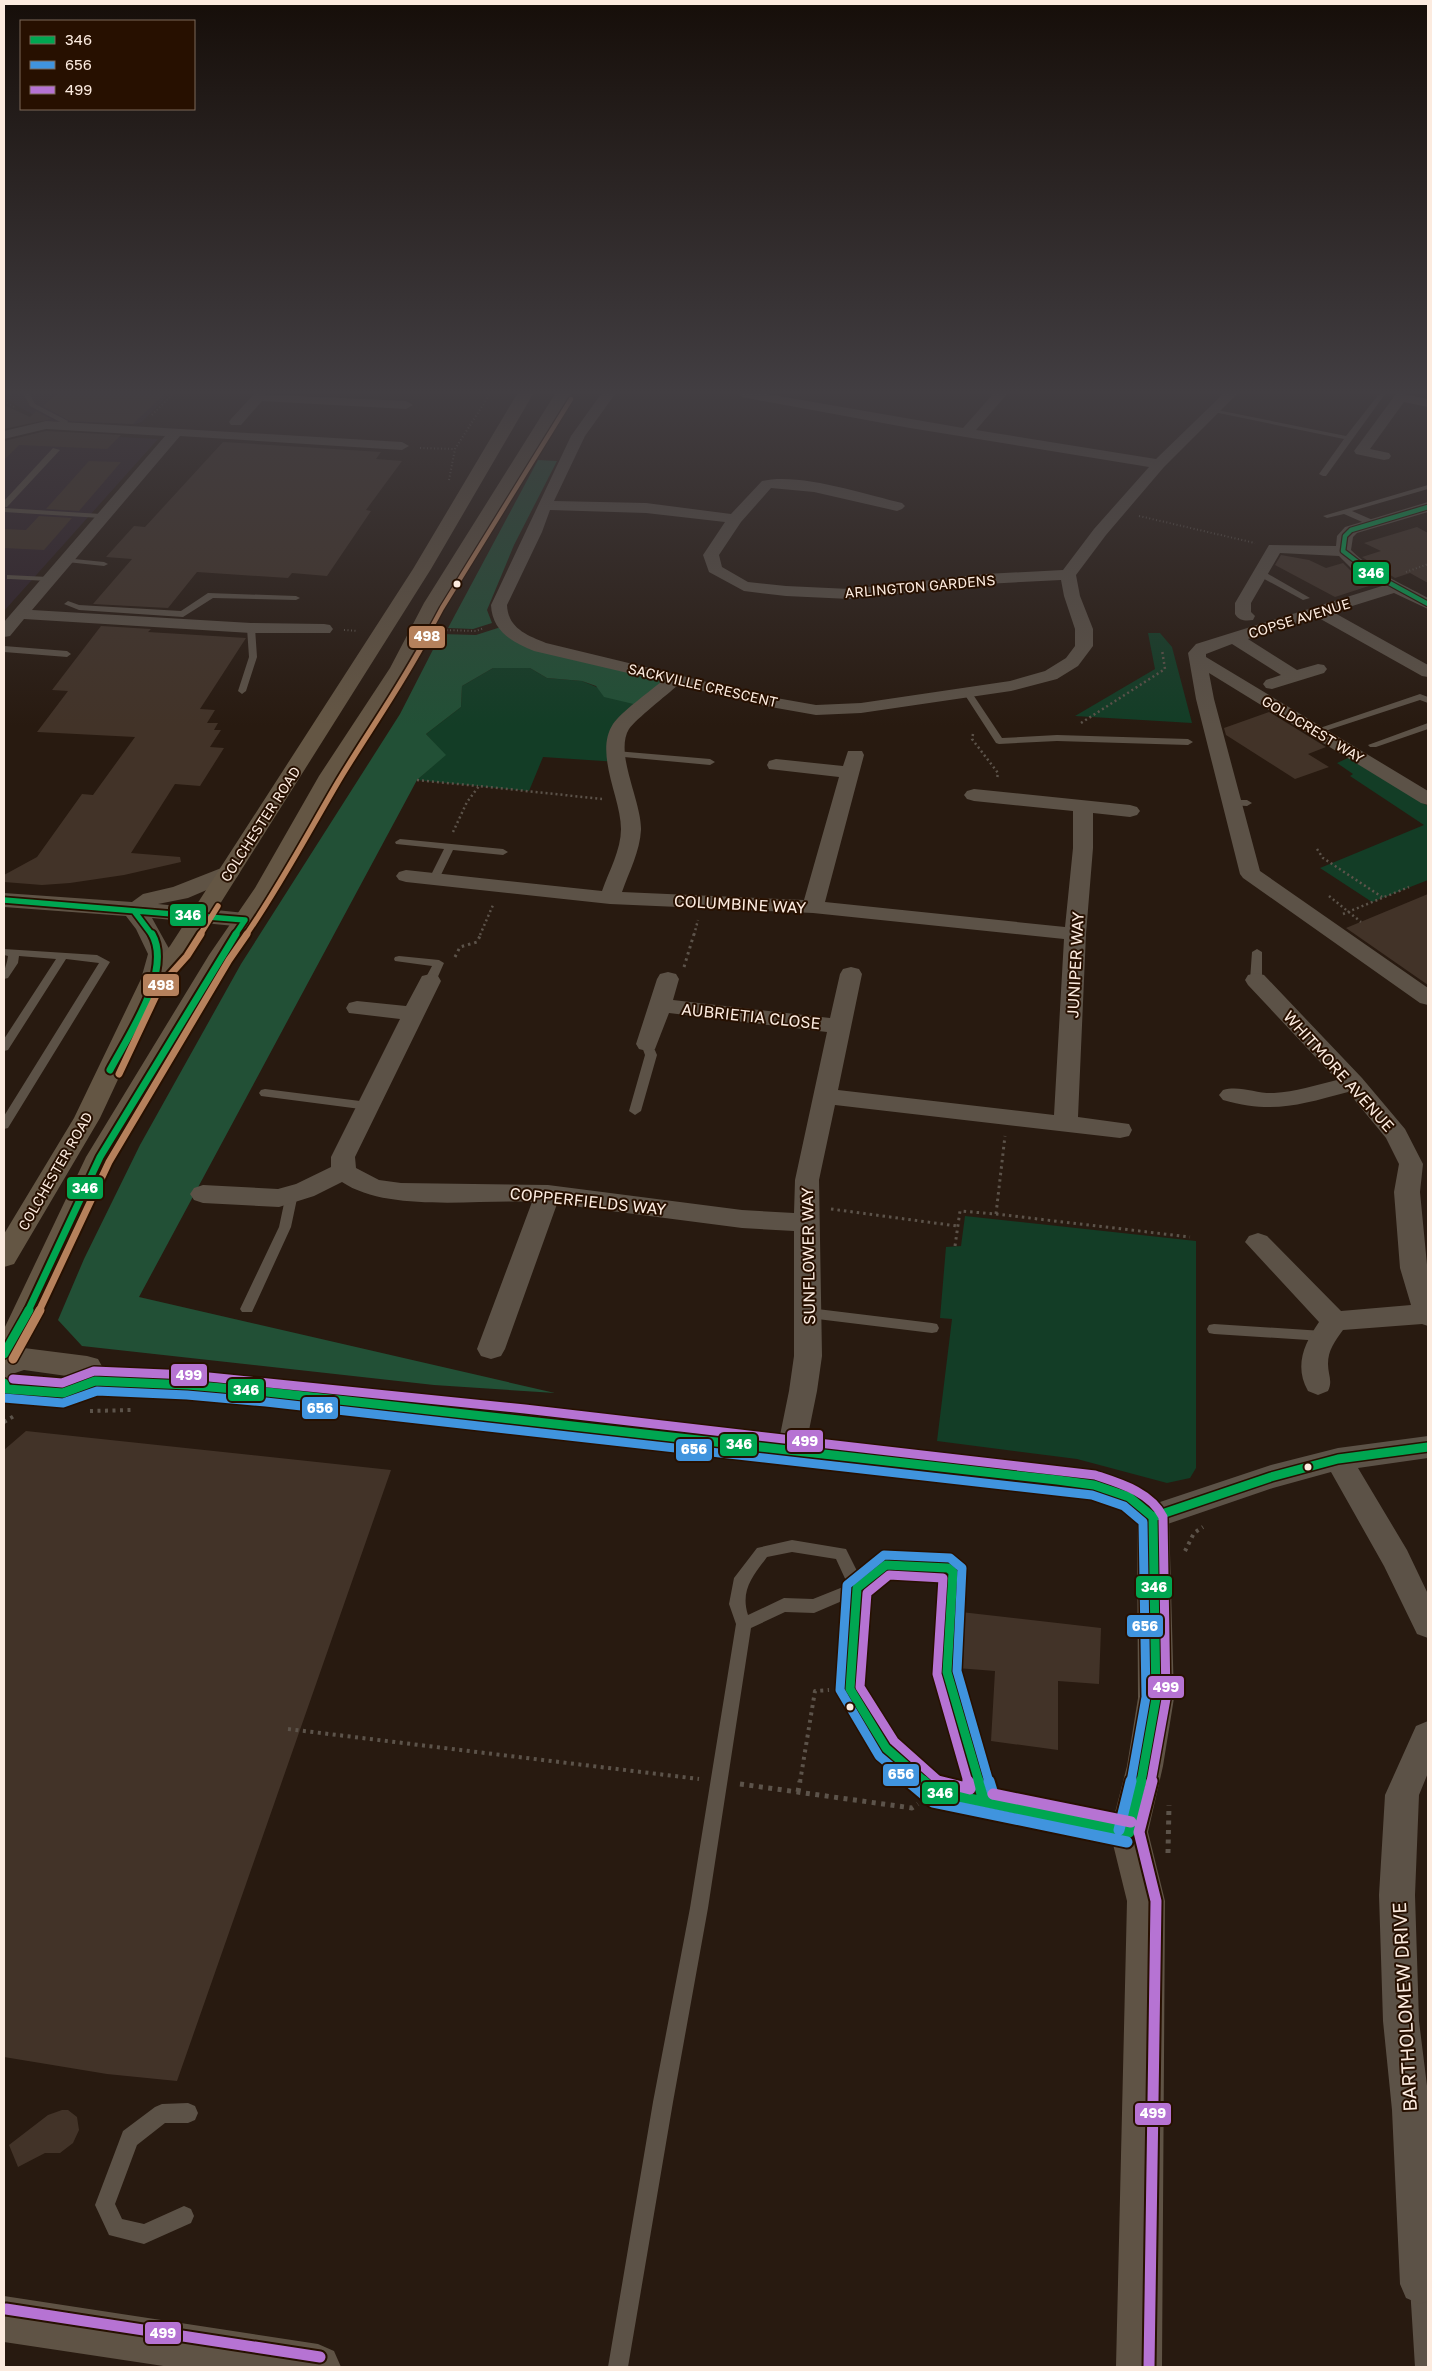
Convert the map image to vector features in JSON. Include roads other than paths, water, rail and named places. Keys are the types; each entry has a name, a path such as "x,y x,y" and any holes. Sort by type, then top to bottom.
{"highway":[{"name":"COLCHESTER ROAD","path":"4,1257 87,1118 153,979 179,950 422,570 460,505"},
{"name":"COLCHESTER ROAD","path":"4,1354 22,1324 100,1157 221,955 245,920 330,776 400,668 433,604 495,505"}],"street":[{"path":"4,632 112,505"},
{"path":"544,505 565,508 646,508 735,519"},
{"name":"SACKVILLE CRESCENT","path":"544,505 534,532 499,606 498,615 501,623 521,640 540,647 765,701 816,710 861,708 1011,686 1051,675 1072,662 1084,646 1084,629 1072,596 1068,575"},
{"name":"ARLINGTON GARDENS","path":"748,505 735,519 711,555 715,569 744,586 786,591 850,594 985,579 1068,575"},
{"name":"ARLINGTON GARDENS","path":"890,505 897,506"},
{"path":"1068,575 1100,532 1124,505"},
{"path":"1343,551 1345,536 1351,530 1428,507"},
{"path":"1406,514 1428,524"},
{"path":"1247,616 1244,614 1243,603 1275,548 1343,551 1357,565 1428,604"},
{"name":"COPSE AVENUE","path":"1200,653 1234,638 1396,587"},
{"path":"1320,612 1428,672"},
{"path":"20,614 251,628 324,629"},
{"path":"1234,638 1295,676"},
{"path":"1200,653 1205,699 1239,803 1250,874 1428,998"},
{"name":"GOLDCREST WAY","path":"1200,653 1316,731 1428,799"},
{"path":"1272,684 1318,669"},
{"path":"610,898 630,841 631,827 616,754 616,740 621,726 675,679"},
{"path":"776,765 852,763 813,908"},
{"path":"974,795 1130,811"},
{"name":"JUNIPER WAY","path":"1066,1123 1075,934 1080,894 1083,806"},
{"path":"134,911 151,899 180,893 229,872"},
{"name":"COLUMBINE WAY","path":"406,876 610,898 813,908 1075,934"},
{"path":"4,900 245,920"},
{"path":"134,911 147,927 160,954 153,979"},
{"name":"SUNFLOWER WAY","path":"791,1450 808,1359 807,1180 851,974"},
{"path":"647,1044 668,979"},
{"name":"WHITMORE AVENUE","path":"1256,980 1354,1083 1396,1135 1411,1164 1407,1192 1419,1222 1413,1268 1428,1315"},
{"path":"203,1194 279,1198 344,1171 343,1157 430,982"},
{"name":"AUBRIETIA CLOSE","path":"661,1005 695,1011 841,1026"},
{"path":"357,1008 413,1014"},
{"path":"1231,1095 1272,1101 1309,1095 1354,1083"},
{"path":"825,1096 1120,1130"},
{"name":"COPPERFIELDS WAY","path":"344,1171 363,1184 380,1189 548,1194 773,1222 807,1214"},
{"path":"491,1349 548,1194"},
{"path":"1258,1242 1329,1329"},
{"path":"1329,1329 1428,1315"},
{"path":"1318,1384 1313,1368 1329,1329"},
{"path":"4,1365 24,1359 87,1367 95,1381"},
{"path":"4,1383 7,1389 63,1393 95,1381 188,1385 267,1392 1094,1485 1129,1497 1153,1517 1156,1698 1146,1766 1129,1832 1146,1900 1139,2367"},
{"path":"1153,1517 1271,1477 1338,1459 1428,1447"},
{"path":"1338,1459 1427,1616"},
{"name":"BARTHOLOMEW DRIVE","path":"1420,2284 1419,2113 1401,2021 1397,1895 1402,1796 1428,1736"},
{"path":"4,2319 159,2350 227,2360 318,2367"}],"lane":[{"path":"1327,516 1364,505"},
{"path":"4,510 102,516"},
{"path":"1345,510 1372,523"},
{"path":"66,560 104,564"},
{"path":"1260,573 1306,598"},
{"path":"10,577 48,579"},
{"path":"68,604 80,607 183,614 211,595 296,598"},
{"path":"242,691 253,657 251,628"},
{"path":"4,649 67,654"},
{"path":"967,692 999,741 1058,738 1188,742"},
{"path":"1316,731 1420,697 1428,700"},
{"path":"1373,745 1428,726"},
{"path":"616,754 710,762"},
{"path":"400,842 503,852"},
{"path":"434,879 450,847"},
{"path":"4,976 13,963 9,952 97,958 105,962 4,1124"},
{"path":"1256,980 1257,952"},
{"path":"4,1047 63,956"},
{"path":"400,959 439,963 430,982"},
{"path":"636,1111 651,1055 647,1044"},
{"path":"265,1093 368,1106"},
{"path":"247,1309 285,1227 292,1194"},
{"path":"809,1313 932,1328"},
{"path":"1214,1328 1329,1329"},
{"path":"618,2367 663,2102 699,1908 744,1624 737,1604 742,1578 762,1552 792,1546 841,1553 857,1588 850,1689 886,1748 936,1792 984,1800 1129,1832"},
{"path":"744,1624 784,1604 814,1606 857,1588 886,1565 933,1566 952,1570 954,1575 947,1672 984,1800"},
{"path":"184,2216 144,2234 116,2228 105,2205 130,2138 162,2114 188,2113"},
{"path":"1420,2284 1425,2367"}]}
